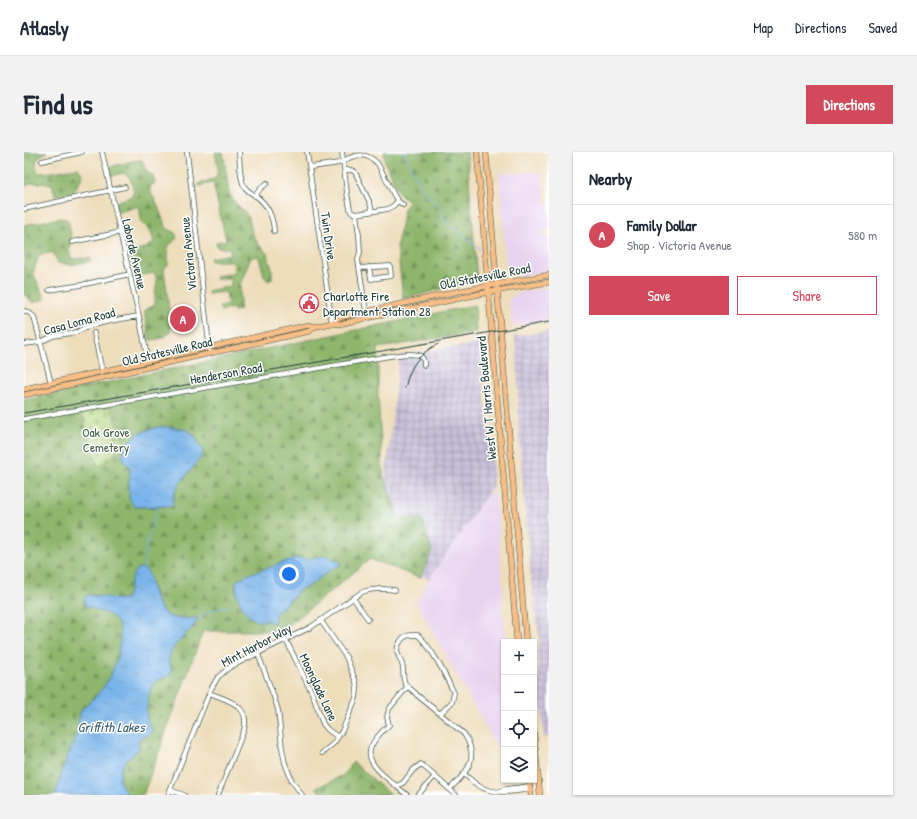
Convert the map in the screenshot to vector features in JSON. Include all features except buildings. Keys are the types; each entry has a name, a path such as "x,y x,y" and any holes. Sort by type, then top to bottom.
{"main road":[{"name":"West W T Harris Boulevard","path":"477,152 517,639"},
{"name":"West W T Harris Boulevard","path":"486,152 498,284 526,639"},
{"name":"Old Statesville Road","path":"332,323 338,318 455,292 549,275"},
{"name":"Old Statesville Road","path":"24,395 309,325 313,327 332,323 339,324 489,292 549,281"},
{"name":"Old Statesville Road","path":"24,388 148,361 210,350"},
{"path":"516,622 519,639"},
{"path":"537,767 540,795"}],"street":[{"path":"42,160 82,152"},
{"name":"Laborde Avenue","path":"102,152 148,361"},
{"name":"Victoria Avenue","path":"187,152 210,350"},
{"path":"239,152 244,185 250,193 269,210 274,223 274,230"},
{"name":"Twin Drive","path":"307,152 332,323"},
{"path":"342,152 351,212 356,214 388,209 398,201"},
{"path":"310,167 339,163 358,155 366,156 378,164 395,197 403,205"},
{"path":"345,170 355,172 370,203 372,211"},
{"path":"255,196 267,183"},
{"path":"24,209 125,187"},
{"path":"356,214 360,252 358,260 366,312"},
{"path":"72,242 126,231"},
{"path":"359,268 369,267 390,266 391,276 371,279 369,267"},
{"path":"49,290 81,285 130,274"},
{"path":"24,311 34,317 51,383"},
{"name":"Casa Loma Road","path":"24,344 40,342 53,336 77,332 86,327 110,321 139,316"},
{"path":"94,333 102,371"},
{"name":"Henderson Road","path":"24,418 372,358 416,354 421,356 424,361 424,365"},
{"name":"Mint Harbor Way","path":"168,795 209,693 215,680 223,672 234,665 306,630 362,592 376,589 395,590"},
{"path":"353,598 368,619"},
{"path":"321,621 346,657 357,687 356,698 345,725 331,746 322,753"},
{"path":"440,714 452,702 454,693 445,674 426,643 418,635 410,634 401,639 397,647 397,655 403,665 403,679 406,685 464,735 472,752 470,764 464,774 450,790"},
{"name":"Moonglade Lane","path":"286,640 312,693 323,724 328,730 338,737"},
{"path":"258,654 278,710 285,763 292,781 302,795"},
{"path":"407,795 377,769 371,762 369,756 370,748 388,725 387,717 389,709 408,686"},
{"path":"209,693 236,704 242,710 245,720 244,730 218,795"},
{"path":"396,786 403,783 413,770 421,764 456,795"},
{"path":"464,774 486,790 490,791 530,787"},
{"path":"418,795 435,776"},
{"path":"170,790 184,795"}],"shaded area":[{"path":"542,172 546,204 549,205 549,231 541,230 543,235 549,236 549,272 520,276 506,264 499,173"},
{"path":"549,287 549,320 513,326 509,300 517,293"},
{"path":"549,331 549,736 544,739 537,652 540,641 532,592 519,436 517,349 514,336"},
{"path":"480,343 485,403 492,453 493,486 429,579 377,557 399,356"},
{"path":"495,493 503,589 502,609 507,639 501,639 501,755 417,603 429,579 488,494"}],"green space":[{"path":"24,152 47,152 40,156 37,160 36,166 38,173 78,168 83,175 73,193 55,195 52,184 31,183 24,187"},
{"path":"215,152 223,152 229,192 233,200 249,218 252,233 259,245 267,253 272,269 272,279 268,281 264,276 259,257 255,256 250,259 240,285 240,310 234,311 233,308 221,311 219,306 228,304 226,292 208,294 208,291 231,286 231,279 216,279 216,276 234,273 233,261 211,261 210,258 231,254 230,248 218,248 216,243 226,240 213,183 199,186 198,184 216,178 218,168"},
{"path":"384,152 467,152 477,280 403,299 397,245 404,209 409,201 400,195 385,163"},
{"path":"142,160 146,171 153,176 155,183 150,186 150,192 167,229 175,232 177,238 168,247 168,265 164,269 171,330 164,337 152,340 150,340 145,310 155,305 157,283 155,273 135,276 129,252 146,248 154,242 151,232 142,223 139,206 119,212 115,210 117,202 132,196 134,190 130,178 124,173 111,176 110,167"},
{"path":"61,218 68,220 71,233 69,250 71,259 90,258 91,261 71,265 58,263 53,252 39,255 33,273 45,299 33,303 24,295 24,225"},
{"path":"475,305 476,332 378,348 378,394 383,474 399,519 422,519 432,552 420,578 370,559 282,631 203,631 143,795 128,795 120,782 120,771 126,760 139,749 138,742 140,738 150,734 147,723 147,712 148,697 152,685 157,680 168,676 172,669 169,659 174,646 193,627 193,618 174,618 165,613 159,604 150,579 130,586 129,594 126,599 113,599 91,595 93,609 110,615 115,619 119,626 121,643 113,671 103,689 86,705 83,710 73,747 61,774 55,795 24,795 24,400","holes":["158,427 170,427 187,430 195,436 203,452 201,457 179,485 173,498 172,505 158,507 135,507 129,497 130,467 123,458 124,451 140,434","314,557 335,559 342,564 332,569 309,586 301,589 275,614 275,622 259,622 236,592 235,585 237,580 247,575 297,558 310,559"]},
{"name":"Oak Grove Cemetery","path":"110,407 125,446 98,467 81,412"},
{"path":"353,762 391,795 324,795 316,788 344,775"}],"water":[{"path":"158,427 170,427 187,430 195,436 203,452 201,457 178,486 174,494 172,506 135,507 129,494 130,467 124,461 124,449 135,436"},
{"path":"329,556 331,559 335,559 342,564 332,569 309,586 301,589 275,614 274,623 256,620 243,609 236,591 237,580 247,575 297,558 310,559 314,557"},
{"name":"Griffith Lakes","path":"140,568 145,569 148,573 155,597 164,613 174,618 198,618 193,627 172,650 169,659 172,670 171,674 156,681 152,686 148,701 147,721 152,732 139,740 139,749 126,760 120,771 120,782 128,795 55,795 66,760 76,737 80,713 105,685 112,672 119,653 120,628 118,623 110,615 85,605 84,599 86,596 96,595 121,600 126,599 132,578 136,570"}],"waterway":[{"path":"403,152 422,188 439,208 445,221 481,250"},
{"path":"156,512 158,507"},
{"path":"143,569 146,546 155,515"},
{"path":"197,619 213,610 231,606"}],"railway":[{"path":"24,413 549,322"},
{"path":"405,388 413,366 419,358 438,344"}],"place":[{"name":"Charlotte Fire Department Station 28","path":"309,303"},
{"name":"Family Dollar","path":"183,319"}]}
